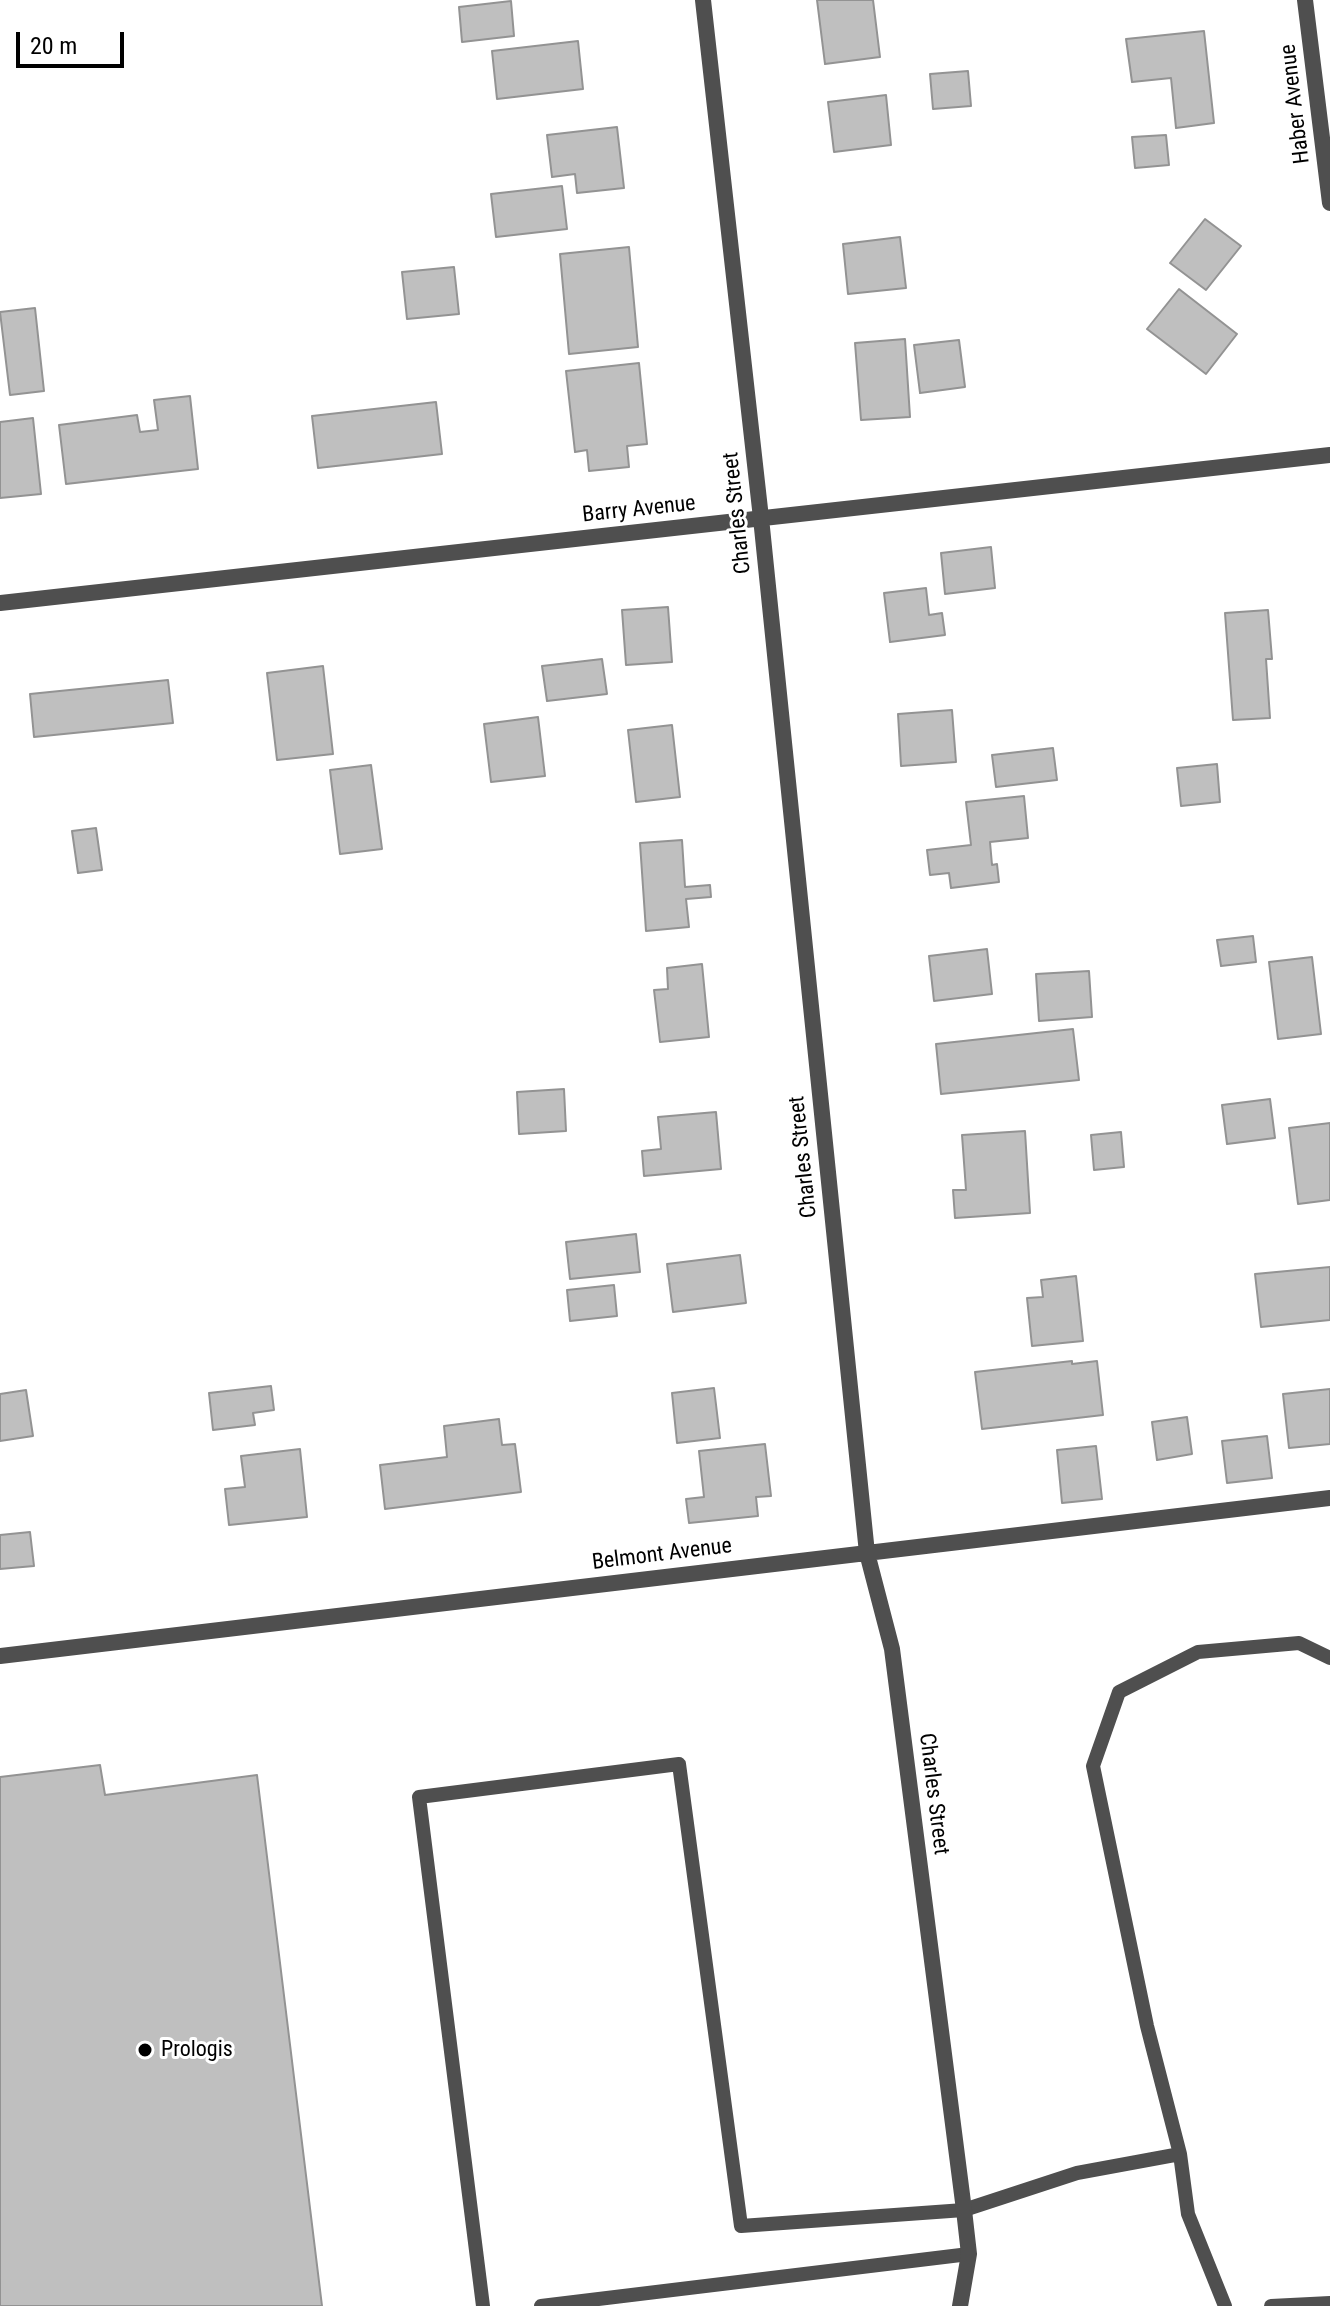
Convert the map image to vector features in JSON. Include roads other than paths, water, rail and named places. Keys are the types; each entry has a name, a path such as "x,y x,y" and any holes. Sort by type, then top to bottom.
{"street":[{"name":"Charles Street","path":"703,0 761,518 867,1553 892,1649 969,2254 960,2306"},
{"name":"Haber Avenue","path":"1305,0 1330,203"},
{"name":"Barry Avenue","path":"0,603 1330,455"},
{"name":"Belmont Avenue","path":"0,1656 1330,1498"}],"lane":[{"path":"1225,2306 1188,2214 1180,2154 1147,2026 1093,1766 1119,1692 1198,1652 1299,1643 1330,1658"},
{"path":"483,2306 419,1797 679,1764 741,2226 964,2210 1077,2173 1180,2154"},
{"path":"541,2306 969,2254"},
{"path":"1271,2306 1330,2303"}],"place":[{"name":"Prologis","path":"145,2050"}]}
